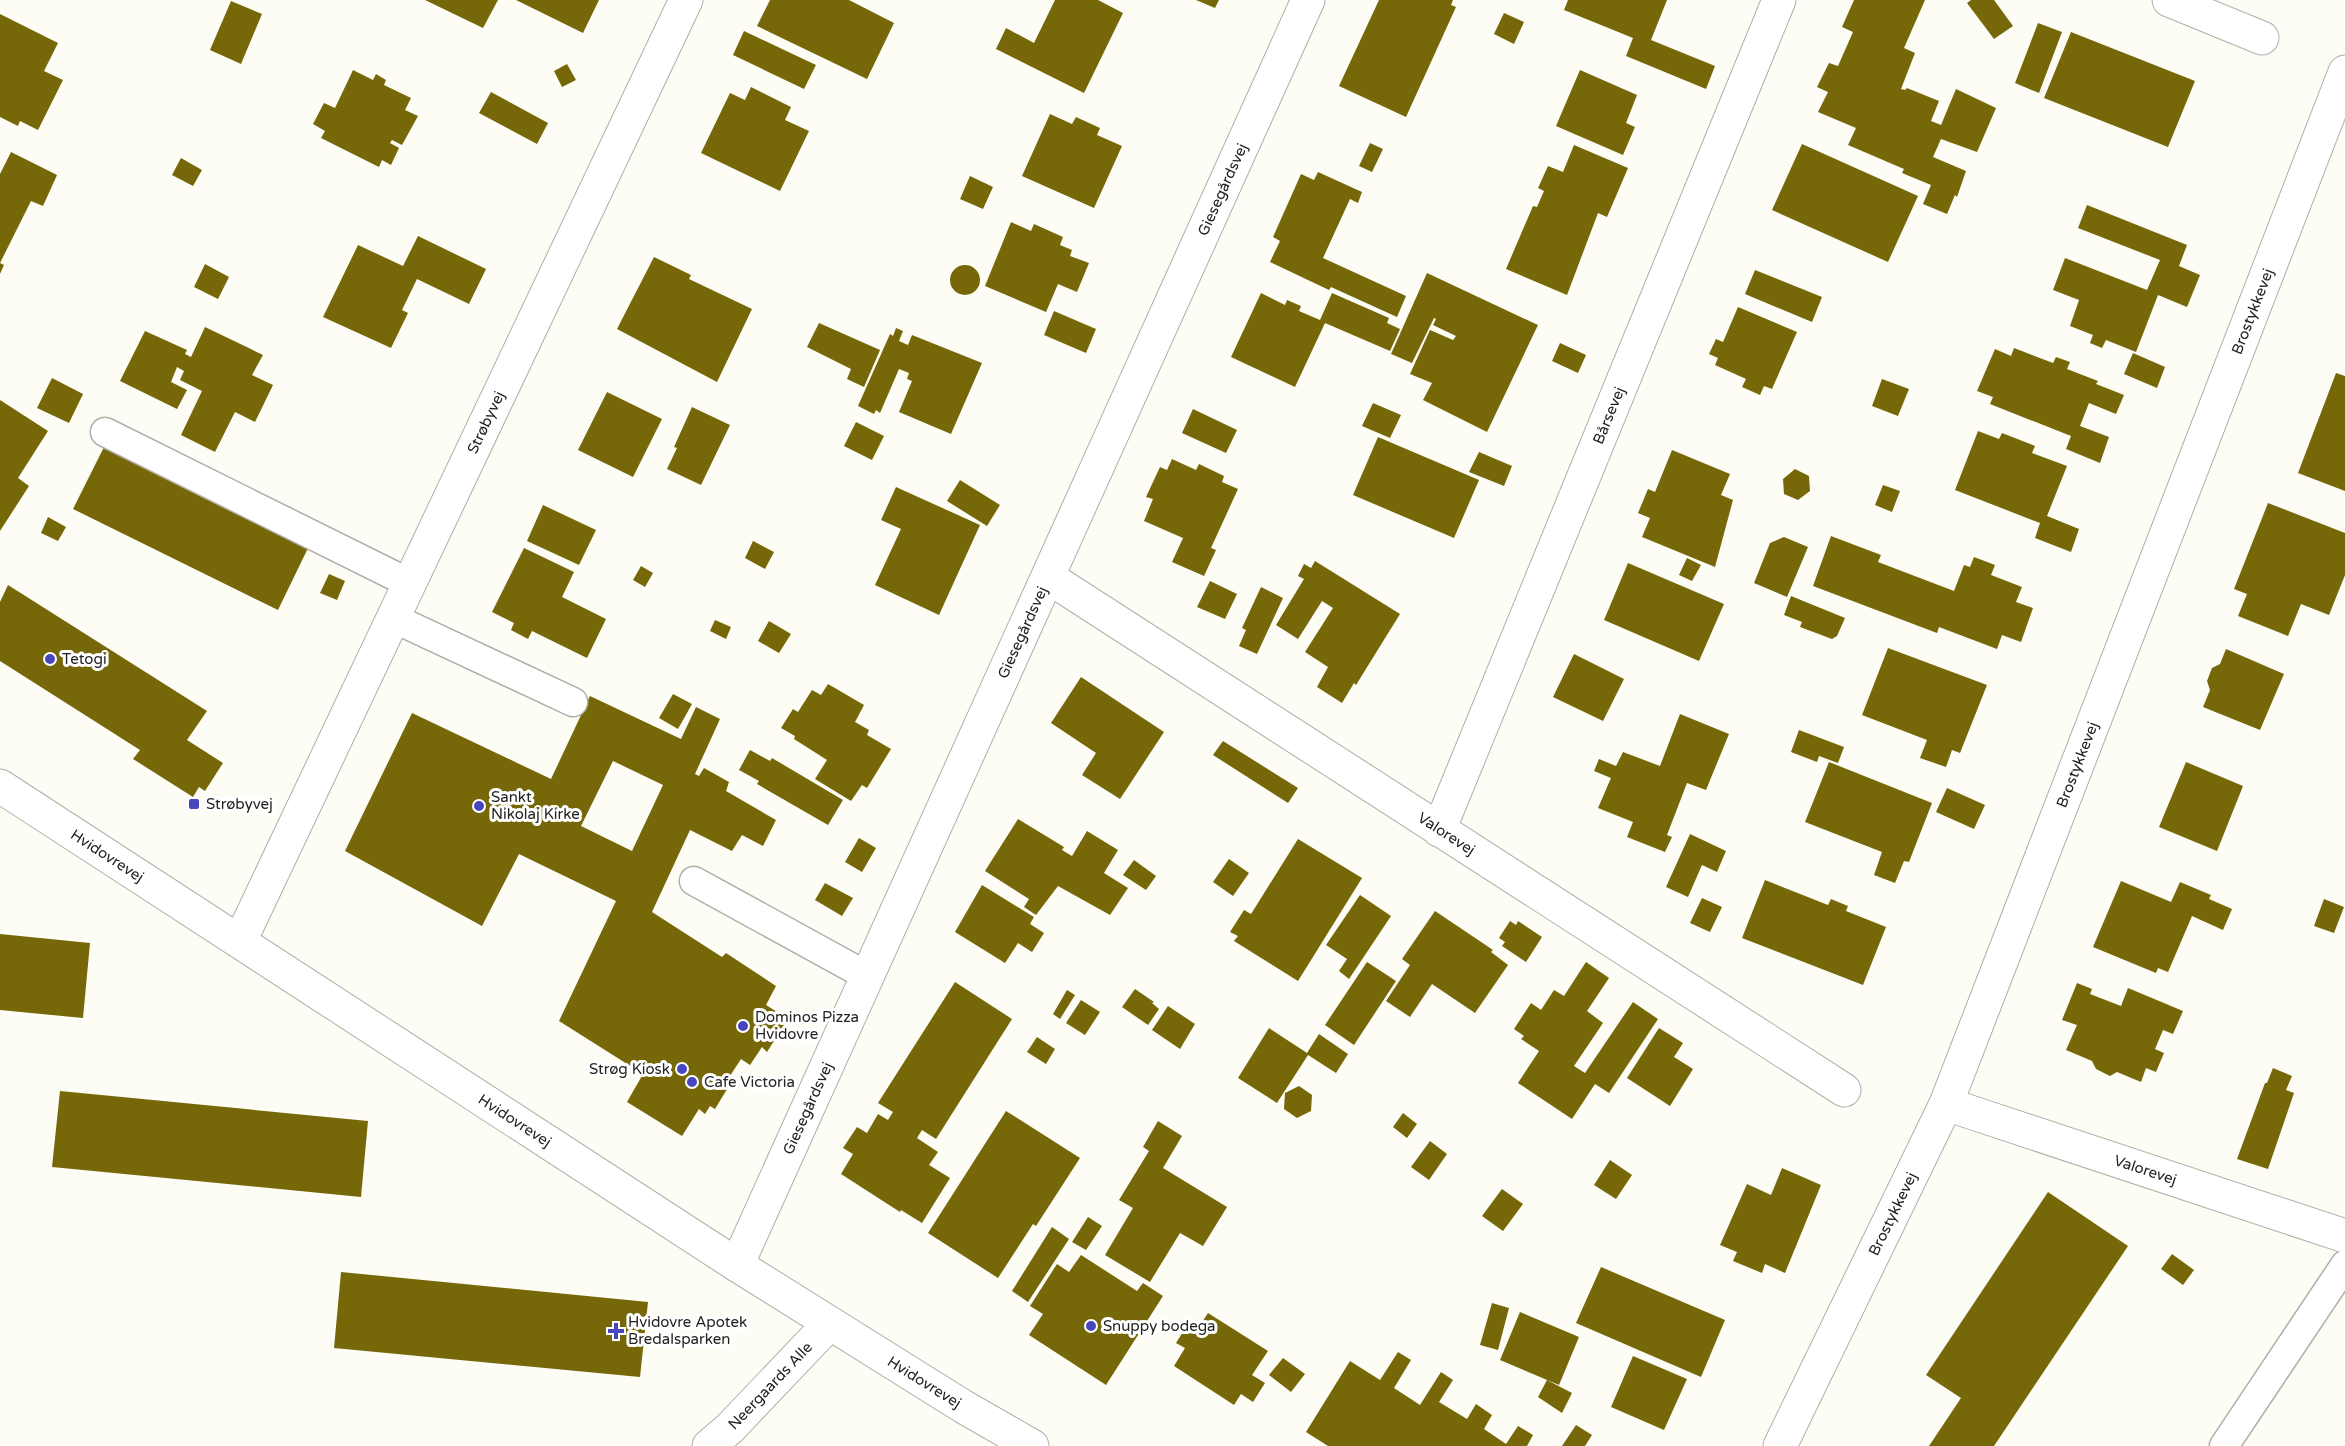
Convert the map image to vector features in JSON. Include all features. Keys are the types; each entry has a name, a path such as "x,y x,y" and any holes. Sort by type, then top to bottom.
{"street":[{"name":"Strøbyvej","path":"240,941 686,0"},
{"name":"Giesegårdsvej","path":"737,1265 1308,0"},
{"name":"Bårsevej","path":"1439,830 1779,0"},
{"path":"2169,0 2262,38"},
{"name":"Brostykkevej","path":"1780,1446 1946,1104 2345,72"},
{"name":"Valorevej","path":"1048,577 1845,1090"},
{"name":"Hvidovrevej","path":"0,786 431,1068 829,1324 1032,1446"},
{"name":"Valorevej","path":"1946,1104 2345,1236"},
{"name":"Neergaards Alle","path":"719,1437 829,1324"}],"lane":[{"path":"105,432 410,583"},
{"path":"393,618 573,702"},
{"path":"694,880 867,976"},
{"path":"2223,1446 2345,1264"}],"building":[{"path":"425,0 498,0 483,28"},
{"path":"516,0 599,0 583,33"},
{"path":"770,0 849,0 894,23 867,79 757,26"},
{"path":"1055,0 1098,0 1123,13 1084,93 996,49 1006,28 1034,43"},
{"path":"1196,0 1219,0 1215,8"},
{"path":"1379,0 1453,0 1451,5 1456,7 1406,117 1339,86"},
{"path":"1568,0 1667,0 1651,40 1715,66 1706,89 1626,56 1633,38 1564,10"},
{"path":"1854,0 1925,0 1904,48 1915,53 1901,89 1907,88 1939,101 1931,121 1941,125 1956,89 1996,108 1977,152 1941,139 1933,157 1966,171 1957,197 1955,195 1947,214 1923,204 1931,185 1902,173 1904,169 1848,145 1856,128 1818,112 1828,92 1817,87 1829,63 1838,66 1853,32 1842,27"},
{"path":"1971,0 1994,0 2013,26 1994,39 1967,3"},
{"path":"231,1 262,14 241,64 210,50"},
{"path":"1504,13 1524,22 1514,44 1494,34"},
{"path":"0,14 58,43 44,71 63,80 38,130 20,121 18,126 0,117"},
{"path":"2038,23 2062,32 2039,93 2015,83"},
{"path":"744,31 816,65 804,89 733,55"},
{"path":"2071,32 2195,81 2168,147 2044,98"},
{"path":"567,64 576,80 562,87 554,71"},
{"path":"353,70 373,80 376,74 386,80 384,85 411,98 405,110 418,116 402,145 392,140 390,143 399,148 391,165 382,160 379,167 321,138 325,131 313,124 324,103 335,108"},
{"path":"1580,70 1637,95 1626,123 1635,127 1623,155 1556,126"},
{"path":"751,87 791,107 785,120 809,131 780,191 701,153 730,93 745,100"},
{"path":"491,92 548,123 537,144 479,113"},
{"path":"1050,114 1072,124 1076,117 1100,128 1097,135 1122,146 1094,208 1022,176"},
{"path":"1370,143 1383,149 1372,172 1359,166"},
{"path":"1802,144 1918,196 1888,262 1772,210"},
{"path":"1574,145 1628,168 1607,217 1598,213 1567,295 1506,269 1533,206 1537,207 1544,191 1538,188 1548,166 1563,172"},
{"path":"11,152 57,175 43,206 31,201 0,263 0,174"},
{"path":"181,158 202,170 193,186 172,175"},
{"path":"1318,172 1362,192 1358,203 1350,199 1323,258 1406,296 1397,317 1331,287 1329,290 1270,262 1280,241 1273,237 1301,174 1314,180"},
{"path":"970,176 993,187 983,209 960,199"},
{"path":"2087,205 2187,245 2179,266 2200,275 2187,307 2158,295 2136,352 2106,340 2102,348 2090,343 2093,335 2070,326 2079,300 2053,290 2065,258 2147,290 2160,260 2078,228"},
{"path":"1011,222 1031,231 1034,224 1063,237 1060,245 1072,250 1070,256 1089,263 1077,292 1058,284 1046,312 985,286"},
{"path":"418,236 486,269 469,304 417,279 402,310 408,313 391,348 323,317 358,245 403,266"},
{"path":"654,257 691,275 689,279 752,309 717,382 617,329"},
{"path":"205,264 229,277 218,299 194,287"},
{"path":"965,265 976,269 980,280 976,291 965,295 954,291 950,280 954,269"},
{"path":"1755,270 1822,297 1812,322 1745,294"},
{"path":"1427,273 1538,325 1487,432 1423,400 1432,383 1410,374 1430,330 1453,340 1456,336 1433,325 1436,319 1434,318 1412,363 1391,354"},
{"path":"1261,293 1285,305 1287,300 1301,306 1299,311 1320,320 1332,293 1389,318 1387,323 1400,329 1390,351 1325,323 1295,387 1231,357"},
{"path":"1738,307 1797,332 1772,389 1764,386 1760,395 1742,387 1746,379 1715,365 1718,358 1709,354 1716,339 1723,342"},
{"path":"1054,311 1096,329 1086,353 1044,335"},
{"path":"819,323 880,350 864,387 847,379 851,369 807,347"},
{"path":"205,327 263,355 252,375 273,385 255,422 235,412 215,452 181,435 202,391 180,380 184,371 177,367 171,382 187,390 177,409 120,381 145,331 187,350 185,354 191,357"},
{"path":"896,328 903,331 899,341 908,345 912,335 982,363 951,434 899,412 912,381 907,379 909,373 899,369 880,413 876,410 874,414 858,406 890,334 893,336"},
{"path":"1560,343 1586,355 1578,373 1552,361"},
{"path":"2014,348 2053,363 2056,357 2070,362 2067,369 2098,381 2096,384 2124,395 2116,414 2089,403 2080,426 2109,437 2100,463 2066,449 2071,436 1990,404 1993,397 1977,391 1995,349 2011,356"},
{"path":"2133,353 2165,367 2157,388 2124,374"},
{"path":"2336,373 2345,376 2345,491 2298,473"},
{"path":"52,378 83,394 69,423 37,408"},
{"path":"1882,379 1909,389 1898,416 1872,406"},
{"path":"607,392 662,419 633,477 578,450"},
{"path":"0,400 48,431 18,478 29,486 0,531"},
{"path":"1373,403 1401,415 1390,438 1362,426"},
{"path":"692,407 730,425 701,485 667,469"},
{"path":"1193,409 1237,430 1226,453 1182,433"},
{"path":"856,422 884,436 872,460 844,446"},
{"path":"1978,431 1999,439 2002,433 2035,446 2032,453 2067,466 2047,516 2079,529 2071,552 2035,538 2040,523 1955,490"},
{"path":"1378,437 1479,480 1454,538 1353,495"},
{"path":"105,445 309,546 278,610 73,509"},
{"path":"1672,450 1730,474 1721,495 1733,500 1715,567 1642,537 1650,518 1638,513 1648,489 1655,492"},
{"path":"1479,452 1512,466 1504,486 1469,472"},
{"path":"1172,459 1196,470 1199,464 1224,476 1222,482 1238,489 1211,548 1216,550 1204,576 1172,562 1183,538 1144,521 1153,499 1146,497 1160,467 1167,470"},
{"path":"1795,469 1809,476 1810,491 1798,500 1784,494 1783,479"},
{"path":"960,480 1000,505 987,526 947,501"},
{"path":"1883,485 1900,491 1892,512 1875,505"},
{"path":"896,487 980,525 939,615 875,585 901,529 881,520"},
{"path":"2268,503 2345,533 2345,575 2329,615 2301,604 2288,636 2238,616 2247,594 2234,589"},
{"path":"543,505 596,530 579,565 527,541"},
{"path":"48,517 66,527 58,541 41,533"},
{"path":"1831,536 1881,555 1878,562 1954,591 1964,565 1970,567 1974,557 1995,565 1991,575 2022,587 2016,602 2033,608 2021,642 2002,635 1997,649 1939,627 1937,633 1813,586"},
{"path":"1784,537 1808,547 1787,597 1754,583 1770,543"},
{"path":"753,541 774,552 765,569 745,558"},
{"path":"524,548 574,572 562,597 606,619 587,658 532,631 528,639 511,630 514,623 492,612"},
{"path":"1687,558 1701,565 1692,581 1679,575"},
{"path":"1315,561 1400,614 1356,685 1354,683 1342,703 1317,687 1328,667 1305,652 1333,608 1322,601 1298,639 1276,625 1304,579 1298,576 1304,564 1311,568"},
{"path":"1628,563 1724,604 1699,661 1604,620"},
{"path":"641,566 653,573 645,587 633,580"},
{"path":"329,574 345,581 337,600 320,593"},
{"path":"1210,581 1237,594 1225,619 1197,607"},
{"path":"8,585 207,711 187,740 223,763 205,791 199,787 193,797 133,759 140,750 0,661 0,602"},
{"path":"1261,587 1283,598 1257,654 1239,646 1246,630 1242,628"},
{"path":"1791,596 1845,618 1837,636 1832,639 1800,627 1802,622 1784,615"},
{"path":"715,620 731,627 726,639 710,631"},
{"path":"769,621 791,634 779,653 758,641"},
{"path":"1888,648 1987,685 1960,753 1952,750 1946,767 1920,758 1927,740 1862,715"},
{"path":"2226,649 2284,674 2260,730 2203,707 2210,690 2207,681 2212,668 2220,664"},
{"path":"1574,654 1624,679 1603,721 1553,697"},
{"path":"1081,677 1164,732 1120,799 1082,775 1096,753 1051,723"},
{"path":"828,684 864,705 855,722 869,730 867,735 891,749 867,788 862,785 851,801 815,779 827,760 781,728 793,709 798,712 812,690 821,695"},
{"path":"673,694 692,704 678,729 659,718"},
{"path":"590,696 681,739 696,707 720,719 695,774 699,776 704,768 729,782 726,791 776,820 763,846 742,835 732,851 690,830 652,912 722,957 726,953 776,986 766,1005 782,1015 779,1021 784,1025 767,1052 762,1047 750,1065 741,1059 728,1079 732,1081 715,1109 710,1106 705,1114 699,1109 682,1136 627,1102 643,1074 559,1021 616,901 519,854 482,926 345,851 412,713 551,779","holes":["613,761 663,785 632,851 581,826"]},
{"path":"1680,714 1729,734 1706,790 1687,783 1667,835 1672,837 1665,852 1627,837 1633,822 1598,808 1611,778 1594,771 1599,759 1616,766 1623,752 1660,766"},
{"path":"1799,730 1844,747 1838,763 1819,756 1817,762 1791,752"},
{"path":"1223,741 1298,788 1288,803 1213,755"},
{"path":"750,750 770,761 772,758 843,800 828,825 757,784 759,781 739,770"},
{"path":"1829,762 1932,803 1909,862 1904,861 1895,883 1874,875 1882,852 1805,822"},
{"path":"2186,762 2243,786 2217,851 2159,827"},
{"path":"1947,788 1985,805 1974,829 1936,812"},
{"path":"1018,819 1064,847 1062,850 1072,856 1087,831 1118,850 1104,873 1128,888 1110,915 1058,886 1036,915 1024,907 1029,899 985,871"},
{"path":"1690,834 1726,851 1717,872 1702,865 1688,897 1666,887"},
{"path":"859,838 876,848 862,872 845,862"},
{"path":"1298,839 1362,878 1298,981 1234,941 1238,936 1230,932 1244,910 1251,914"},
{"path":"1229,859 1249,873 1233,896 1213,882"},
{"path":"1134,860 1156,876 1146,890 1123,875"},
{"path":"1765,880 1828,905 1831,899 1848,906 1846,911 1886,927 1863,985 1742,938"},
{"path":"2121,881 2171,902 2180,882 2211,895 2209,899 2232,909 2223,930 2192,916 2168,972 2158,968 2156,973 2093,947"},
{"path":"825,883 853,898 842,916 815,900"},
{"path":"982,885 1034,917 1030,924 1044,933 1032,952 1018,943 1005,963 955,932"},
{"path":"1360,895 1391,916 1349,979 1339,971 1347,959 1326,945"},
{"path":"1702,898 1722,907 1710,932 1690,923"},
{"path":"2324,899 2344,907 2334,933 2314,926"},
{"path":"1435,911 1493,950 1491,952 1508,965 1475,1013 1432,984 1410,1017 1386,1001 1410,965 1402,959"},
{"path":"1510,921 1516,925 1518,921 1542,937 1526,962 1502,946 1505,942 1499,938"},
{"path":"0,934 90,943 83,1018 0,1010"},
{"path":"1367,962 1396,981 1354,1045 1325,1025"},
{"path":"1586,962 1609,978 1587,1011 1603,1023 1574,1066 1585,1073 1633,1002 1658,1019 1609,1093 1595,1084 1572,1119 1518,1083 1539,1051 1521,1039 1524,1036 1514,1029 1531,1003 1541,1010 1554,990 1564,996"},
{"path":"955,982 1012,1019 936,1139 922,1130 917,1138 938,1152 929,1165 950,1178 922,1223 901,1210 900,1212 841,1174 853,1154 843,1148 857,1127 867,1133 878,1114 888,1120 893,1112 878,1103"},
{"path":"2077,983 2092,989 2090,994 2121,1006 2128,988 2183,1011 2173,1034 2163,1030 2155,1049 2164,1053 2156,1072 2146,1068 2141,1082 2117,1072 2110,1076 2096,1069 2092,1061 2066,1050 2077,1025 2062,1020"},
{"path":"1135,989 1154,1002 1152,1003 1159,1009 1148,1025 1122,1007"},
{"path":"1067,990 1075,995 1060,1019 1053,1014"},
{"path":"1081,1000 1100,1012 1085,1035 1066,1023"},
{"path":"1168,1006 1195,1024 1180,1049 1152,1030"},
{"path":"1269,1028 1307,1053 1319,1034 1348,1054 1336,1073 1308,1055 1277,1103 1238,1078"},
{"path":"1659,1028 1683,1043 1674,1057 1693,1069 1670,1106 1627,1078"},
{"path":"1037,1037 1055,1049 1046,1064 1027,1052"},
{"path":"2273,1068 2292,1076 2286,1090 2294,1093 2268,1169 2237,1159 2265,1083"},
{"path":"1299,1086 1312,1095 1311,1111 1297,1118 1284,1109 1285,1093"},
{"path":"60,1091 368,1121 361,1197 52,1167"},
{"path":"1006,1111 1080,1158 1036,1226 1033,1224 998,1278 928,1233"},
{"path":"1403,1113 1417,1124 1407,1138 1393,1127"},
{"path":"1158,1121 1182,1136 1163,1168 1227,1207 1203,1246 1180,1233 1150,1282 1105,1255 1133,1208 1119,1200 1149,1151 1143,1147"},
{"path":"1430,1141 1447,1154 1429,1180 1411,1167"},
{"path":"1610,1160 1632,1175 1616,1199 1594,1185"},
{"path":"1782,1168 1821,1185 1785,1273 1765,1264 1762,1273 1733,1261 1737,1252 1720,1245 1747,1184 1771,1195"},
{"path":"1502,1189 1523,1204 1503,1231 1482,1216"},
{"path":"2048,1192 2128,1246 1994,1446 1929,1446 1961,1398 1926,1375"},
{"path":"1088,1217 1102,1226 1086,1250 1072,1242"},
{"path":"1052,1227 1069,1239 1028,1302 1012,1291"},
{"path":"2172,1254 2194,1270 2183,1285 2161,1269"},
{"path":"1081,1255 1137,1291 1143,1283 1163,1296 1106,1385 1029,1335 1043,1314 1030,1306 1057,1264 1069,1272"},
{"path":"1601,1267 1725,1320 1701,1377 1576,1323"},
{"path":"341,1272 648,1302 640,1377 334,1348"},
{"path":"1492,1303 1509,1308 1498,1350 1480,1345"},
{"path":"1520,1312 1579,1337 1559,1385 1500,1360"},
{"path":"1208,1313 1268,1351 1252,1375 1265,1383 1253,1402 1241,1394 1234,1405 1174,1366 1185,1348 1176,1343 1188,1324 1197,1330"},
{"path":"1398,1352 1411,1360 1394,1388 1420,1405 1441,1372 1453,1380 1439,1402 1467,1419 1476,1404 1492,1415 1484,1429 1506,1444 1518,1426 1533,1435 1527,1446 1328,1446 1306,1432 1350,1361 1380,1380"},
{"path":"1633,1356 1687,1379 1664,1430 1611,1407"},
{"path":"1283,1358 1305,1374 1291,1392 1269,1375"},
{"path":"1547,1380 1572,1393 1562,1413 1538,1397"},
{"path":"1576,1425 1592,1435 1585,1446 1562,1446"}],"place":[{"name":"Tetogi","path":"50,659"},
{"name":"Strøbyvej","path":"194,804"},
{"name":"Sankt Nikolaj Kirke","path":"479,806"},
{"name":"Dominos Pizza Hvidovre","path":"743,1026"},
{"name":"Strøg Kiosk","path":"682,1069"},
{"name":"Cafe Victoria","path":"692,1082"},
{"name":"Snuppy bodega","path":"1091,1326"},
{"name":"Hvidovre Apotek Bredalsparken","path":"616,1331"}]}
